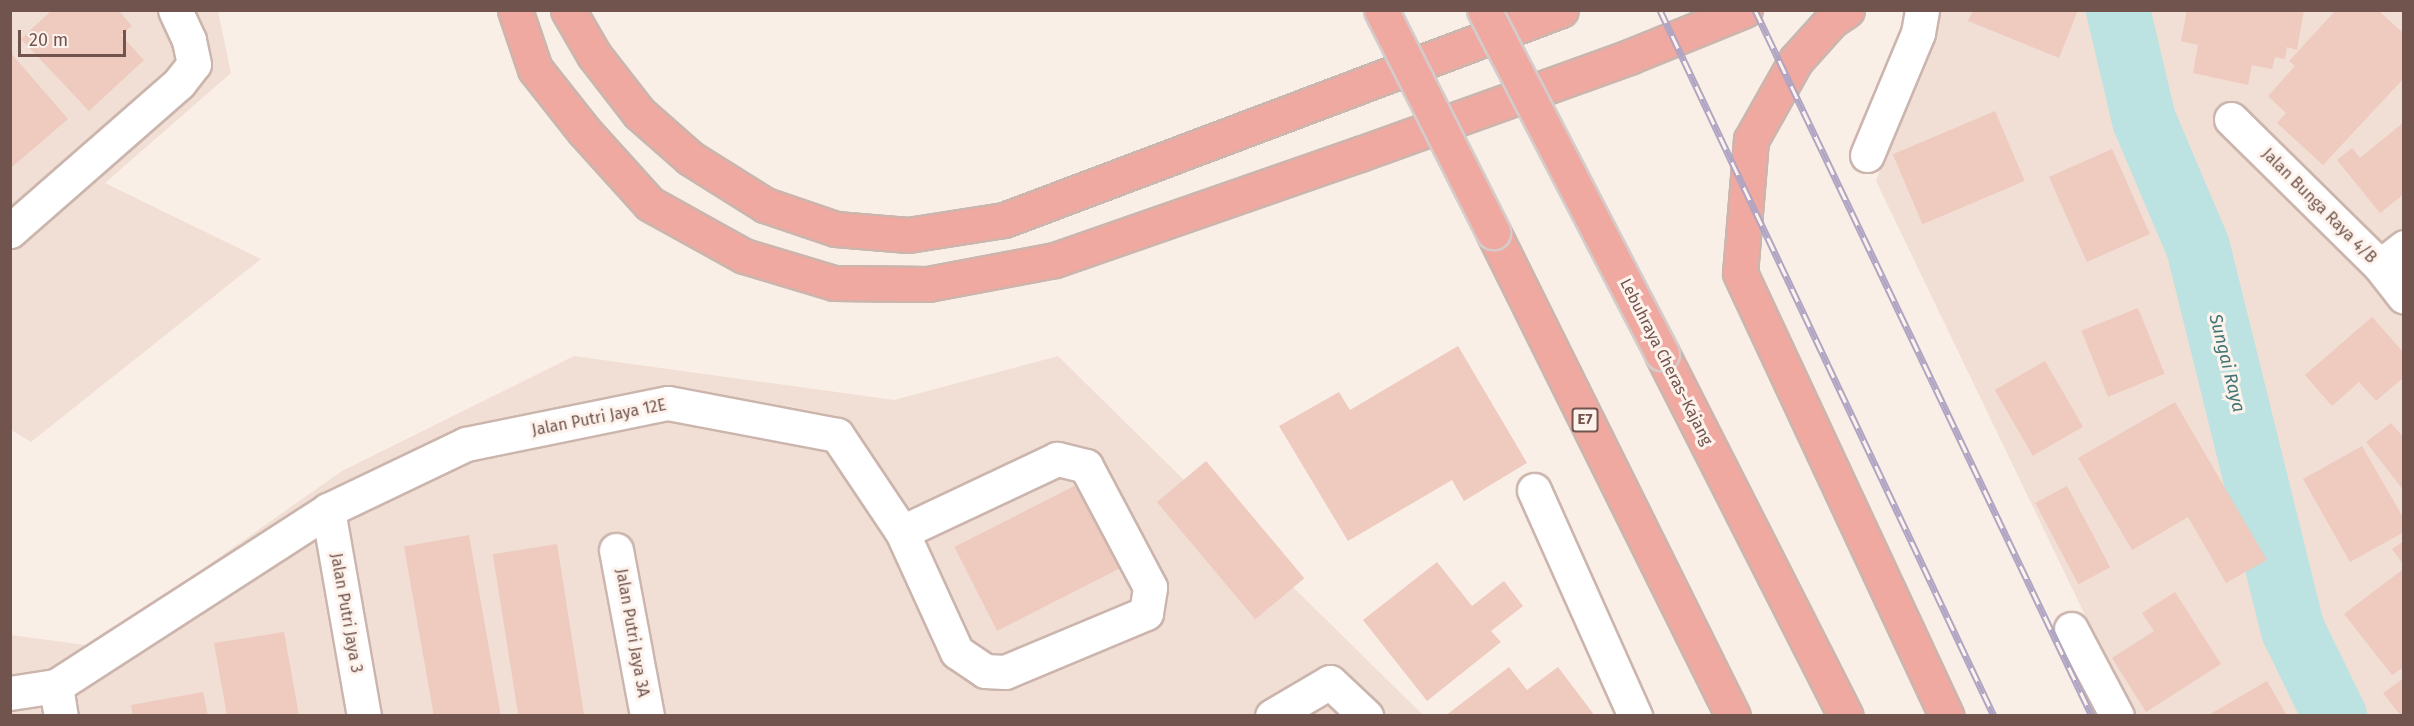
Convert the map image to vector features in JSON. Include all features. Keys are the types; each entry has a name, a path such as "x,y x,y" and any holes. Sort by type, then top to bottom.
{"highway":[{"path":"515,10 536,69 584,131 650,204 744,256 834,283 927,284 1055,260 1629,57 1745,10"},
{"path":"568,10 594,55 639,113 690,158 765,205 836,229 908,235 1004,220 1561,10"},
{"name":"E7","path":"1381,10 1733,716"},
{"name":"Lebuhraya Cheras–Kajang","path":"1484,10 1846,716"},
{"path":"1846,10 1832,20 1796,60 1751,140 1740,273 1947,716"}],"street":[{"path":"10,231 179,84 194,64 189,40 175,10"},
{"path":"1867,155 1918,33 1922,10"},
{"name":"Jalan Bunga Raya 4/B","path":"2231,119 2392,256 2403,297"},
{"name":"Jalan Putri Jaya 12E","path":"58,701 328,510 466,444 668,403 837,435 902,532 957,652 985,670 1005,672 1146,613 1150,587 1086,466 1057,459 902,532"},
{"path":"1534,490 1635,716"},
{"name":"Jalan Putri Jaya 3","path":"328,510 364,716"},
{"name":"Jalan Putri Jaya 3A","path":"616,550 647,716"},
{"path":"2071,629 2117,716"},
{"path":"1272,716 1330,682 1366,716"},
{"path":"10,693 58,701"}],"shaded area":[{"path":"11,11 218,11 231,73 105,183 261,259 31,442 11,430"},
{"path":"1939,11 2403,11 2403,715 2133,715 1876,181"},
{"path":"574,356 894,400 1058,356 1423,715 11,716 11,635 93,646 342,471"}],"building":[{"path":"52,10 118,10 132,26 121,35 144,60 89,111 21,39"},
{"path":"1973,10 2078,10 2059,58 1968,21"},
{"path":"2187,10 2304,10 2297,50 2287,47 2285,59 2275,57 2272,69 2252,65 2248,85 2193,73 2198,45 2181,41"},
{"path":"2336,10 2378,10 2404,34 2404,78 2323,165 2277,123 2286,113 2268,96 2295,66 2289,61"},
{"path":"10,52 68,119 12,167 10,165"},
{"path":"1995,111 2025,181 1923,224 1893,154"},
{"path":"2404,122 2404,194 2380,213 2337,160 2352,148 2360,158"},
{"path":"2112,149 2150,234 2087,262 2049,177"},
{"path":"2138,308 2165,374 2108,397 2081,331"},
{"path":"2372,317 2404,353 2404,377 2376,401 2359,382 2332,406 2305,375"},
{"path":"1458,346 1527,463 1464,501 1452,480 1348,541 1279,426 1339,392 1350,410"},
{"path":"2045,361 2083,427 2033,456 1995,390"},
{"path":"2175,402 2267,560 2226,583 2188,517 2132,550 2078,458"},
{"path":"2391,423 2404,438 2404,491 2366,442"},
{"path":"2362,446 2404,519 2404,532 2350,562 2303,479"},
{"path":"1206,461 1304,578 1255,619 1157,502"},
{"path":"1088,479 1131,563 997,631 954,547"},
{"path":"2067,486 2110,567 2078,584 2035,503"},
{"path":"469,535 501,716 434,716 404,546"},
{"path":"2404,541 2404,565 2392,549"},
{"path":"557,544 584,716 518,716 493,554"},
{"path":"1437,562 1472,606 1504,581 1523,606 1491,631 1501,642 1427,701 1363,620"},
{"path":"2402,570 2404,667 2392,675 2344,614"},
{"path":"2175,592 2221,664 2146,712 2112,658 2154,631 2142,613"},
{"path":"284,632 299,716 227,716 214,643"},
{"path":"1509,667 1527,690 1558,667 1595,716 1445,716"},
{"path":"2404,678 2404,716 2401,716 2383,693"},
{"path":"2267,681 2287,716 2213,716 2212,713"},
{"path":"203,692 208,716 133,716 131,705"}],"waterway":[{"name":"Sungai Raya","path":"2118,10 2144,120 2198,247 2293,630 2335,716"}],"railway":[{"path":"1660,10 1994,716"},
{"path":"1755,10 2092,716"}]}
